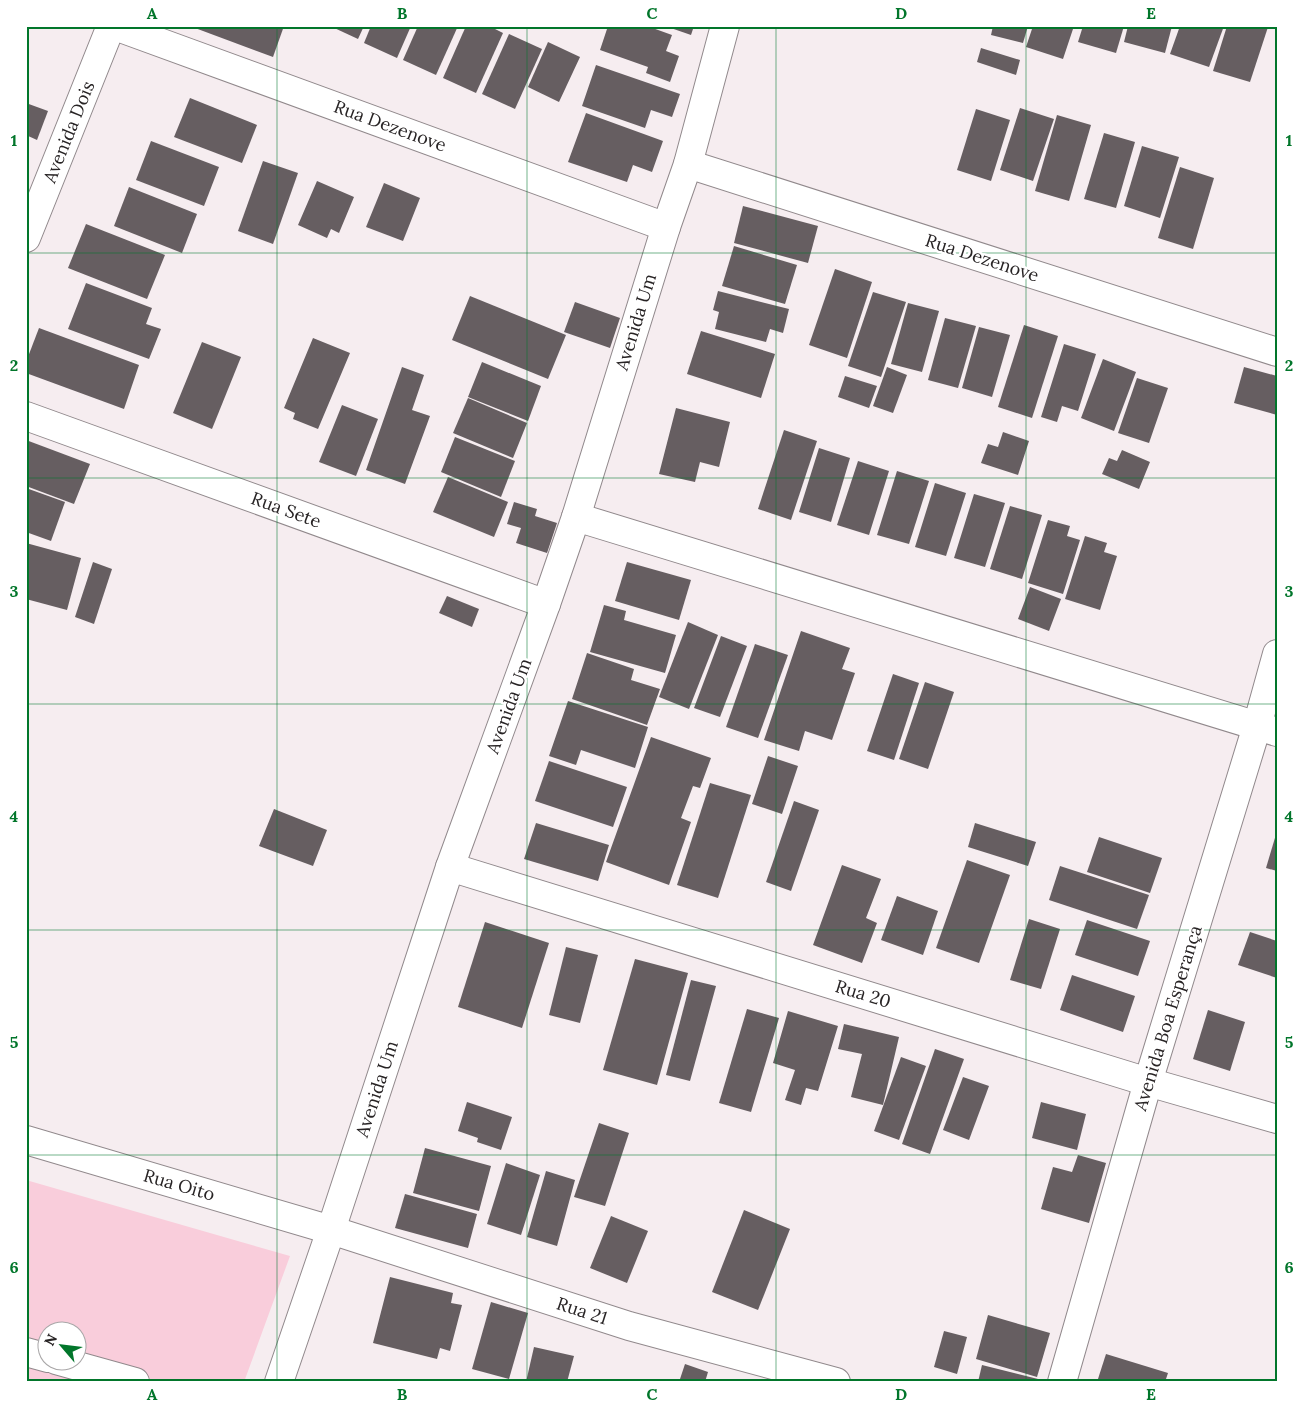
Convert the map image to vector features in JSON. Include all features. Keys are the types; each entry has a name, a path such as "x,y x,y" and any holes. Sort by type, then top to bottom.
{"street":[{"name":"Rua Dezenove","path":"113,26 666,226"},
{"name":"Avenida Dois","path":"26,238 113,26"},
{"name":"Avenida Um","path":"279,1382 450,867 576,517 666,226 688,164 725,26"},
{"name":"Rua Dezenove","path":"688,164 1277,352"},
{"name":"Rua Sete","path":"26,416 546,604"},
{"path":"576,517 1267,729"},
{"name":"Avenida Boa Esperança","path":"1062,1382 1148,1082 1267,729 1277,654"},
{"name":"Rua 20","path":"450,867 1148,1082 1277,1119"},
{"name":"Rua Oito","path":"26,1140 331,1230"},
{"name":"Rua 21","path":"331,1230 629,1326 836,1382"},
{"path":"88,1369 134,1382"}],"shaded area":[{"path":"26,1180 290,1256 244,1382 26,1382"}],"building":[{"path":"195,26 284,26 273,57 195,28"},
{"path":"330,26 364,26 358,39"},
{"path":"371,26 411,26 397,58 364,43"},
{"path":"418,26 458,26 436,75 403,60"},
{"path":"466,26 489,26 503,33 476,93 443,78"},
{"path":"608,26 647,26 672,35 666,51 679,56 670,82 646,73 648,67 600,50"},
{"path":"665,26 694,26 691,35"},
{"path":"993,26 1028,26 1023,43 991,35"},
{"path":"1033,26 1074,26 1063,59 1026,47"},
{"path":"1083,26 1124,26 1116,53 1078,42"},
{"path":"1128,26 1172,26 1165,53 1124,42"},
{"path":"1180,26 1224,26 1209,67 1170,54"},
{"path":"1227,26 1268,27 1250,82 1213,71"},
{"path":"509,34 542,49 515,109 482,94"},
{"path":"548,42 580,57 559,102 528,87"},
{"path":"981,48 1020,60 1016,75 977,62"},
{"path":"596,65 680,94 672,117 651,110 645,128 582,106"},
{"path":"190,98 257,125 242,163 174,137"},
{"path":"26,103 48,111 37,140 26,135"},
{"path":"1020,108 1054,119 1033,181 1000,170"},
{"path":"976,109 1010,120 991,181 957,170"},
{"path":"586,113 663,141 652,172 633,165 627,182 568,162"},
{"path":"1057,115 1091,125 1069,201 1035,191"},
{"path":"1104,133 1135,142 1116,208 1084,199"},
{"path":"151,141 219,167 204,206 136,180"},
{"path":"1142,146 1179,157 1160,218 1124,206"},
{"path":"263,161 298,173 273,244 238,231"},
{"path":"1180,167 1214,178 1193,249 1158,238"},
{"path":"317,181 354,197 339,233 331,229 327,238 298,225"},
{"path":"384,183 420,198 403,241 366,227"},
{"path":"129,187 197,214 182,253 114,226"},
{"path":"743,206 818,226 808,263 734,243"},
{"path":"86,224 165,255 147,299 68,268"},
{"path":"734,246 797,265 785,304 722,286"},
{"path":"835,269 872,282 847,358 809,345"},
{"path":"86,283 152,308 146,324 161,329 149,359 68,329"},
{"path":"718,291 789,309 783,333 770,329 766,342 715,329 719,312 713,310"},
{"path":"873,292 906,302 881,377 848,366"},
{"path":"470,296 566,335 548,379 452,340"},
{"path":"575,302 620,318 610,348 564,332"},
{"path":"908,303 939,311 922,372 891,364"},
{"path":"945,318 976,326 958,388 928,380"},
{"path":"1024,325 1058,336 1032,418 998,407"},
{"path":"979,327 1010,335 992,397 962,388"},
{"path":"39,328 139,365 124,409 26,373 26,362"},
{"path":"701,331 775,354 761,398 687,374"},
{"path":"313,338 350,353 318,429 293,419 295,413 284,408"},
{"path":"202,342 241,357 212,429 173,413"},
{"path":"1064,344 1096,354 1078,411 1062,406 1057,422 1041,417"},
{"path":"1103,359 1136,372 1114,431 1081,418"},
{"path":"482,362 541,386 528,421 468,397"},
{"path":"402,367 424,375 412,410 430,416 405,484 366,470"},
{"path":"887,367 907,375 893,413 873,406"},
{"path":"1244,367 1277,376 1277,415 1234,403"},
{"path":"845,376 877,386 869,408 838,397"},
{"path":"1137,378 1168,388 1149,443 1118,433"},
{"path":"468,398 527,423 513,458 453,433"},
{"path":"342,405 378,419 356,476 319,462"},
{"path":"676,408 730,422 719,467 700,462 695,482 659,474"},
{"path":"784,430 817,441 791,520 758,509"},
{"path":"1003,432 1029,441 1018,475 981,463 988,444 998,447"},
{"path":"455,437 515,461 501,497 441,472"},
{"path":"26,440 90,464 74,504 26,486"},
{"path":"819,448 850,458 831,522 799,512"},
{"path":"1122,450 1150,462 1139,489 1102,474 1109,458 1117,461"},
{"path":"858,461 889,471 869,535 837,525"},
{"path":"897,471 929,481 909,544 877,535"},
{"path":"448,477 508,502 494,537 433,512"},
{"path":"935,483 966,493 946,556 915,547"},
{"path":"26,488 65,502 51,541 26,532"},
{"path":"974,494 1005,503 985,567 954,558"},
{"path":"514,502 537,509 535,516 557,523 547,553 516,543 521,528 507,524"},
{"path":"1010,506 1042,515 1022,579 990,569"},
{"path":"1048,520 1070,526 1067,536 1080,540 1063,594 1028,583"},
{"path":"1085,536 1107,543 1104,552 1117,556 1100,610 1065,599"},
{"path":"26,543 81,558 67,610 26,599"},
{"path":"93,562 112,569 94,624 75,617"},
{"path":"627,562 691,580 679,620 615,601"},
{"path":"1030,587 1061,599 1049,631 1018,619"},
{"path":"447,596 479,609 472,627 439,613"},
{"path":"604,605 626,611 624,620 676,635 665,673 590,652"},
{"path":"688,622 718,635 689,709 659,697"},
{"path":"801,631 850,648 842,669 855,673 832,740 805,731 799,751 764,740"},
{"path":"721,636 747,646 720,717 694,708"},
{"path":"755,644 788,655 758,738 726,727"},
{"path":"587,653 634,669 631,680 660,689 647,725 572,699"},
{"path":"893,674 919,683 894,760 867,751"},
{"path":"925,682 954,692 928,769 899,759"},
{"path":"568,701 648,727 635,768 581,750 576,765 549,756"},
{"path":"651,737 711,758 700,788 693,786 681,818 691,822 669,885 606,862"},
{"path":"768,756 798,766 782,814 752,804"},
{"path":"549,761 627,787 613,827 535,801"},
{"path":"710,783 751,795 718,898 677,885"},
{"path":"794,801 819,810 791,891 766,882"},
{"path":"274,809 327,830 313,866 259,846"},
{"path":"536,823 609,845 598,881 524,859"},
{"path":"975,823 1036,842 1028,866 968,847"},
{"path":"1277,831 1277,871 1266,868"},
{"path":"1099,837 1162,858 1150,893 1087,872"},
{"path":"967,860 1010,875 979,963 936,948"},
{"path":"842,865 881,879 866,918 877,923 862,963 813,945"},
{"path":"1060,866 1149,895 1137,929 1049,900"},
{"path":"897,896 938,911 923,955 881,940"},
{"path":"1029,919 1060,929 1041,989 1010,980"},
{"path":"1087,920 1150,941 1138,976 1075,955"},
{"path":"485,922 549,943 522,1028 458,1007"},
{"path":"1250,932 1277,941 1277,978 1238,965"},
{"path":"566,947 598,955 580,1023 549,1015"},
{"path":"635,959 688,973 657,1085 603,1070"},
{"path":"1072,975 1135,996 1123,1032 1060,1010"},
{"path":"691,980 716,986 690,1081 666,1075"},
{"path":"747,1009 779,1018 751,1112 719,1103"},
{"path":"1208,1010 1245,1022 1230,1071 1193,1059"},
{"path":"788,1011 838,1026 818,1091 806,1088 801,1105 785,1100 795,1070 773,1063"},
{"path":"844,1024 899,1037 883,1105 851,1097 862,1054 838,1049"},
{"path":"935,1049 964,1059 930,1154 902,1144"},
{"path":"901,1057 926,1066 899,1140 874,1131"},
{"path":"963,1077 989,1086 969,1140 943,1130"},
{"path":"467,1102 512,1117 501,1150 477,1142 478,1138 458,1131"},
{"path":"1041,1102 1086,1114 1077,1150 1032,1138"},
{"path":"599,1123 629,1133 605,1206 574,1197"},
{"path":"425,1148 491,1166 479,1211 413,1193"},
{"path":"1078,1155 1106,1163 1089,1223 1041,1209 1053,1167 1072,1172"},
{"path":"506,1163 540,1175 521,1235 487,1224"},
{"path":"546,1171 575,1180 557,1246 527,1237"},
{"path":"405,1194 477,1214 468,1248 395,1228"},
{"path":"744,1210 790,1229 758,1310 712,1292"},
{"path":"611,1216 648,1231 627,1283 590,1268"},
{"path":"390,1277 453,1293 451,1303 462,1305 450,1351 440,1348 437,1359 373,1343"},
{"path":"491,1302 528,1313 509,1379 472,1369"},
{"path":"988,1315 1050,1333 1037,1377 976,1359"},
{"path":"944,1331 967,1337 957,1374 934,1367"},
{"path":"534,1347 574,1356 567,1382 526,1382"},
{"path":"1106,1354 1168,1373 1165,1382 1097,1382"},
{"path":"685,1364 708,1372 705,1382 679,1382"},
{"path":"982,1365 1038,1379 1037,1382 978,1382"}]}
